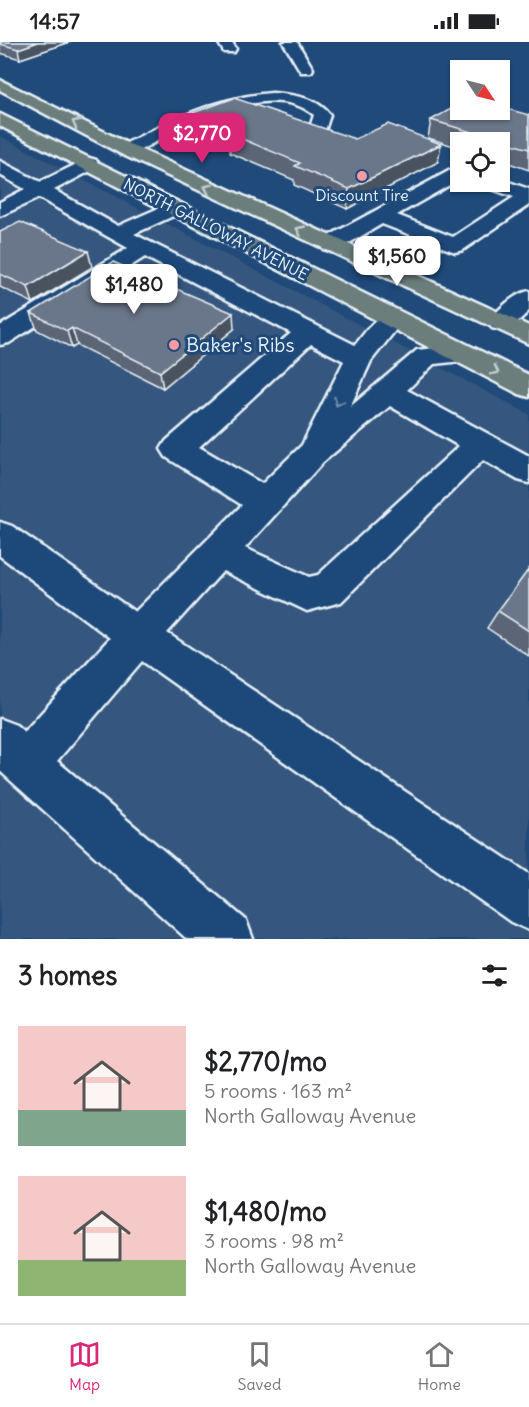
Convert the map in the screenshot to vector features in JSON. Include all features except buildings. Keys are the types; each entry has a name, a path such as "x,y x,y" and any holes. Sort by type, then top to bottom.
{"main road":[{"name":"NORTH GALLOWAY AVENUE","path":"0,84 127,150 529,336"},
{"name":"NORTH GALLOWAY AVENUE","path":"0,119 529,387"},
{"path":"89,164 127,150"},
{"path":"392,318 429,290"},
{"path":"462,354 501,323"}],"street":[{"path":"290,42 306,69"},
{"path":"127,150 172,127 250,99 272,97 309,105 322,115 318,130"},
{"path":"0,210 89,164"},
{"path":"0,167 117,234 359,358"},
{"path":"331,244 450,177"},
{"path":"510,189 529,196"},
{"path":"380,216 455,245 529,196"},
{"path":"117,234 175,208"},
{"path":"0,337 144,248"},
{"path":"501,323 529,298"},
{"path":"312,454 359,358 392,318"},
{"path":"266,503 177,448 308,332"},
{"path":"227,939 13,752 138,636 312,454 388,392 427,356 462,354"},
{"path":"388,392 529,471"},
{"path":"219,552 307,594 328,590 480,444"},
{"path":"0,536 138,636 529,904"}],"shaded area":[{"path":"0,136 529,414 529,939 0,939"}],"place":[{"name":"Discount Tire","path":"362,176"},
{"name":"Baker's Ribs","path":"174,345"}]}
